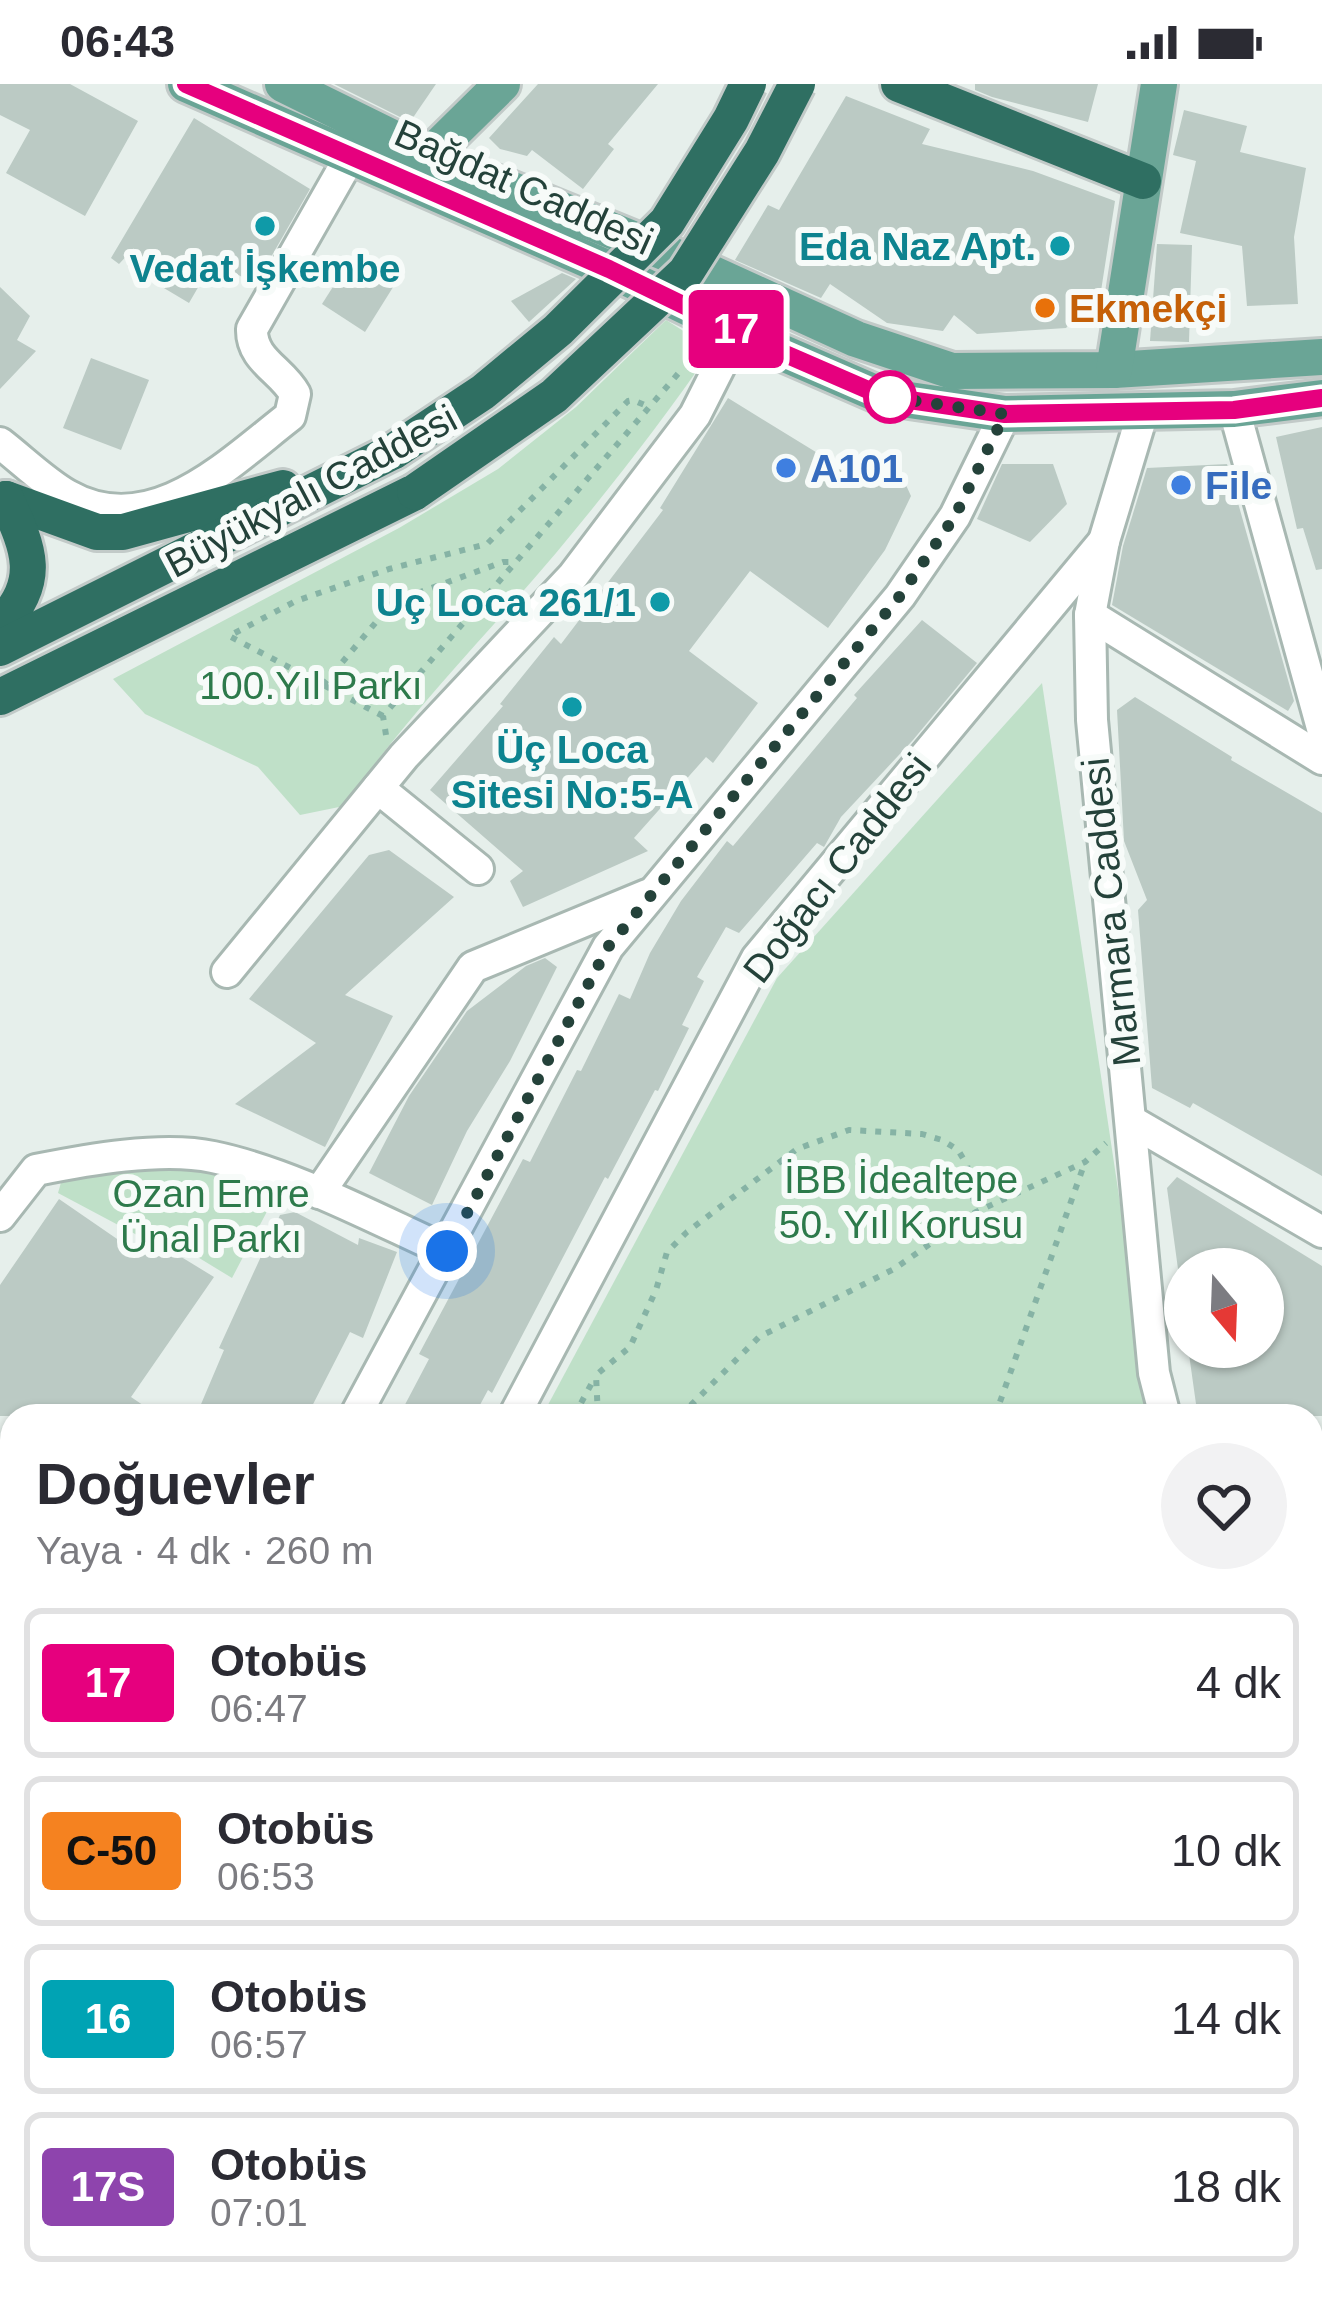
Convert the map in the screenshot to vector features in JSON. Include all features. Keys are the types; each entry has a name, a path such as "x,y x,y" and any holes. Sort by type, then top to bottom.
{"highway":[{"name":"Büyükyalı Caddesi","path":"0,648 394,451 483,392 543,343 667,222 748,84"},
{"name":"Büyükyalı Caddesi","path":"0,697 415,492 554,396 686,272 762,152 797,84"},
{"path":"899,84 1143,181"},
{"path":"3,497 97,532 123,532 394,451"},
{"path":"0,626 18,607 30,568 24,540 3,497"}],"main road":[{"name":"Bağdat Caddesi","path":"186,84 609,269 882,396 1005,414 1234,410 1322,398"},
{"name":"Bağdat Caddesi","path":"283,84 429,156 669,254 856,339 952,371 1114,370 1322,357"},
{"path":"429,156 502,84"},
{"path":"1114,370 1159,84"}],"street":[{"path":"0,442 66,494 130,510 177,498 198,486 290,416 295,394 253,346 252,329 350,157"},
{"path":"227,972 404,756 573,576 694,415 724,324"},
{"path":"1234,410 1322,728"},
{"name":"Marmara Caddesi","path":"1143,412 1104,541 1090,615 1092,720 1154,1373 1162,1404"},
{"path":"362,1404 608,947 900,596 955,516 1005,414"},
{"name":"Doğacı Caddesi","path":"520,1404 757,958 1104,541"},
{"path":"1090,615 1322,759"},
{"path":"378,788 478,869"},
{"path":"319,1193 472,967 655,892"},
{"path":"1131,1121 1322,1232"},
{"path":"0,1216 36,1170 113,1155 210,1156 319,1193 447,1251"}],"path":[{"path":"383,716 724,324"},
{"path":"383,716 229,636 296,601 388,569 487,544 628,401 650,407"},
{"path":"322,686 393,602 502,562 514,562"},
{"path":"383,716 387,736 404,756"},
{"path":"692,1404 759,1337 894,1269 976,1211 1085,1162 1131,1121"},
{"path":"581,1404 596,1376 630,1347 667,1252 797,1149 849,1130 922,1133 958,1150 968,1165 976,1211"},
{"path":"999,1404 1085,1162"},
{"path":"596,1376 597,1404"}],"green space":[{"name":"100.Yıl Parkı","path":"666,320 712,349 597,503 420,708 344,806 300,815 258,767 145,714 113,679 399,528 498,469 576,407"},
{"name":"İBB İdealtepe 50. Yıl Korusu","path":"1042,683 1150,1404 548,1404 777,978"},
{"name":"Ozan Emre Ünal Parkı","path":"96,1164 197,1164 273,1200 232,1278 163,1236 143,1230 137,1235 58,1193 62,1179"}],"building":[{"path":"0,84 70,84 138,121 85,216 6,173 30,130 0,115"},
{"path":"334,84 436,84 410,122"},
{"path":"538,84 658,84 608,144 614,149 583,189 532,150 527,156 500,149 489,138"},
{"path":"975,84 1098,84 1088,122 992,97 975,90"},
{"path":"846,96 930,129 922,144 1033,171 1115,201 1101,291 1066,328 977,334 954,315 943,331 887,323 830,284 821,298 735,260 768,205 779,210"},
{"path":"1184,110 1247,126 1240,152 1306,168 1294,237 1298,304 1247,306 1242,246 1180,233 1196,161 1173,155"},
{"path":"194,118 310,189 255,285 214,260 189,303 127,266 134,248 119,264 111,258"},
{"path":"1157,244 1192,245 1189,342 1150,341"},
{"path":"357,249 400,276 365,332 322,304"},
{"path":"562,273 576,279 529,322 511,301"},
{"path":"0,287 30,316 17,340 36,351 0,389"},
{"path":"91,358 149,380 121,450 63,428"},
{"path":"728,398 837,465 852,455 900,472 911,496 885,550 828,628 750,571 689,651 758,703 713,763 706,757 634,838 648,851 523,907 510,881 523,871 430,790 503,706 500,704 554,637 561,644 663,510"},
{"path":"1322,427 1322,569 1316,570 1303,528 1297,529 1276,437"},
{"path":"1002,464 1053,464 1067,504 1030,542 977,519"},
{"path":"1227,464 1294,701 1288,711 1112,605 1123,546 1147,468"},
{"path":"922,620 977,663 841,817 824,847 817,843 739,933 726,927 697,977 704,981 682,1025 689,1028 658,1091 608,1179 605,1177 492,1393 488,1390 480,1404 405,1404 429,1359 419,1354 523,1159 530,1162 577,1070 581,1071 619,994 630,999 681,901 727,841 733,846 857,698 854,695"},
{"path":"1135,697 1322,813 1322,1176 1193,1103 1190,1108 1152,1088 1138,910 1147,900 1124,841 1117,710"},
{"path":"389,850 454,897 345,995 393,1016 325,1147 235,1104 316,1043 249,999 369,855"},
{"path":"545,958 557,967 432,1205 369,1173 409,1096 467,1011 526,966"},
{"path":"1177,1177 1322,1266 1322,1404 1196,1404 1191,1368 1284,1368 1284,1248 1175,1248 1167,1188"},
{"path":"59,1199 136,1252 147,1236 214,1277 131,1397 141,1404 0,1404 0,1285"},
{"path":"295,1212 358,1245 359,1238 397,1252 363,1338 350,1332 313,1404 201,1404 224,1350 219,1348 280,1215"}],"bus line":[{"name":"17","path":"186,84 609,269 882,396 1005,414 1234,410 1322,398"}],"place":[{"name":"Vedat İşkembe","path":"265,226"},
{"name":"Eda Naz Apt.","path":"1060,246"},
{"name":"Ekmekçi","path":"1045,308"},
{"name":"A101","path":"786,468"},
{"name":"File","path":"1181,485"},
{"name":"Uç Loca 261/1","path":"660,602"},
{"name":"Üç Loca Sitesi No:5-A","path":"572,707"}],"route":[{"path":"447,1251 608,947 900,596 955,516 1005,414 882,396 890,397"}]}
